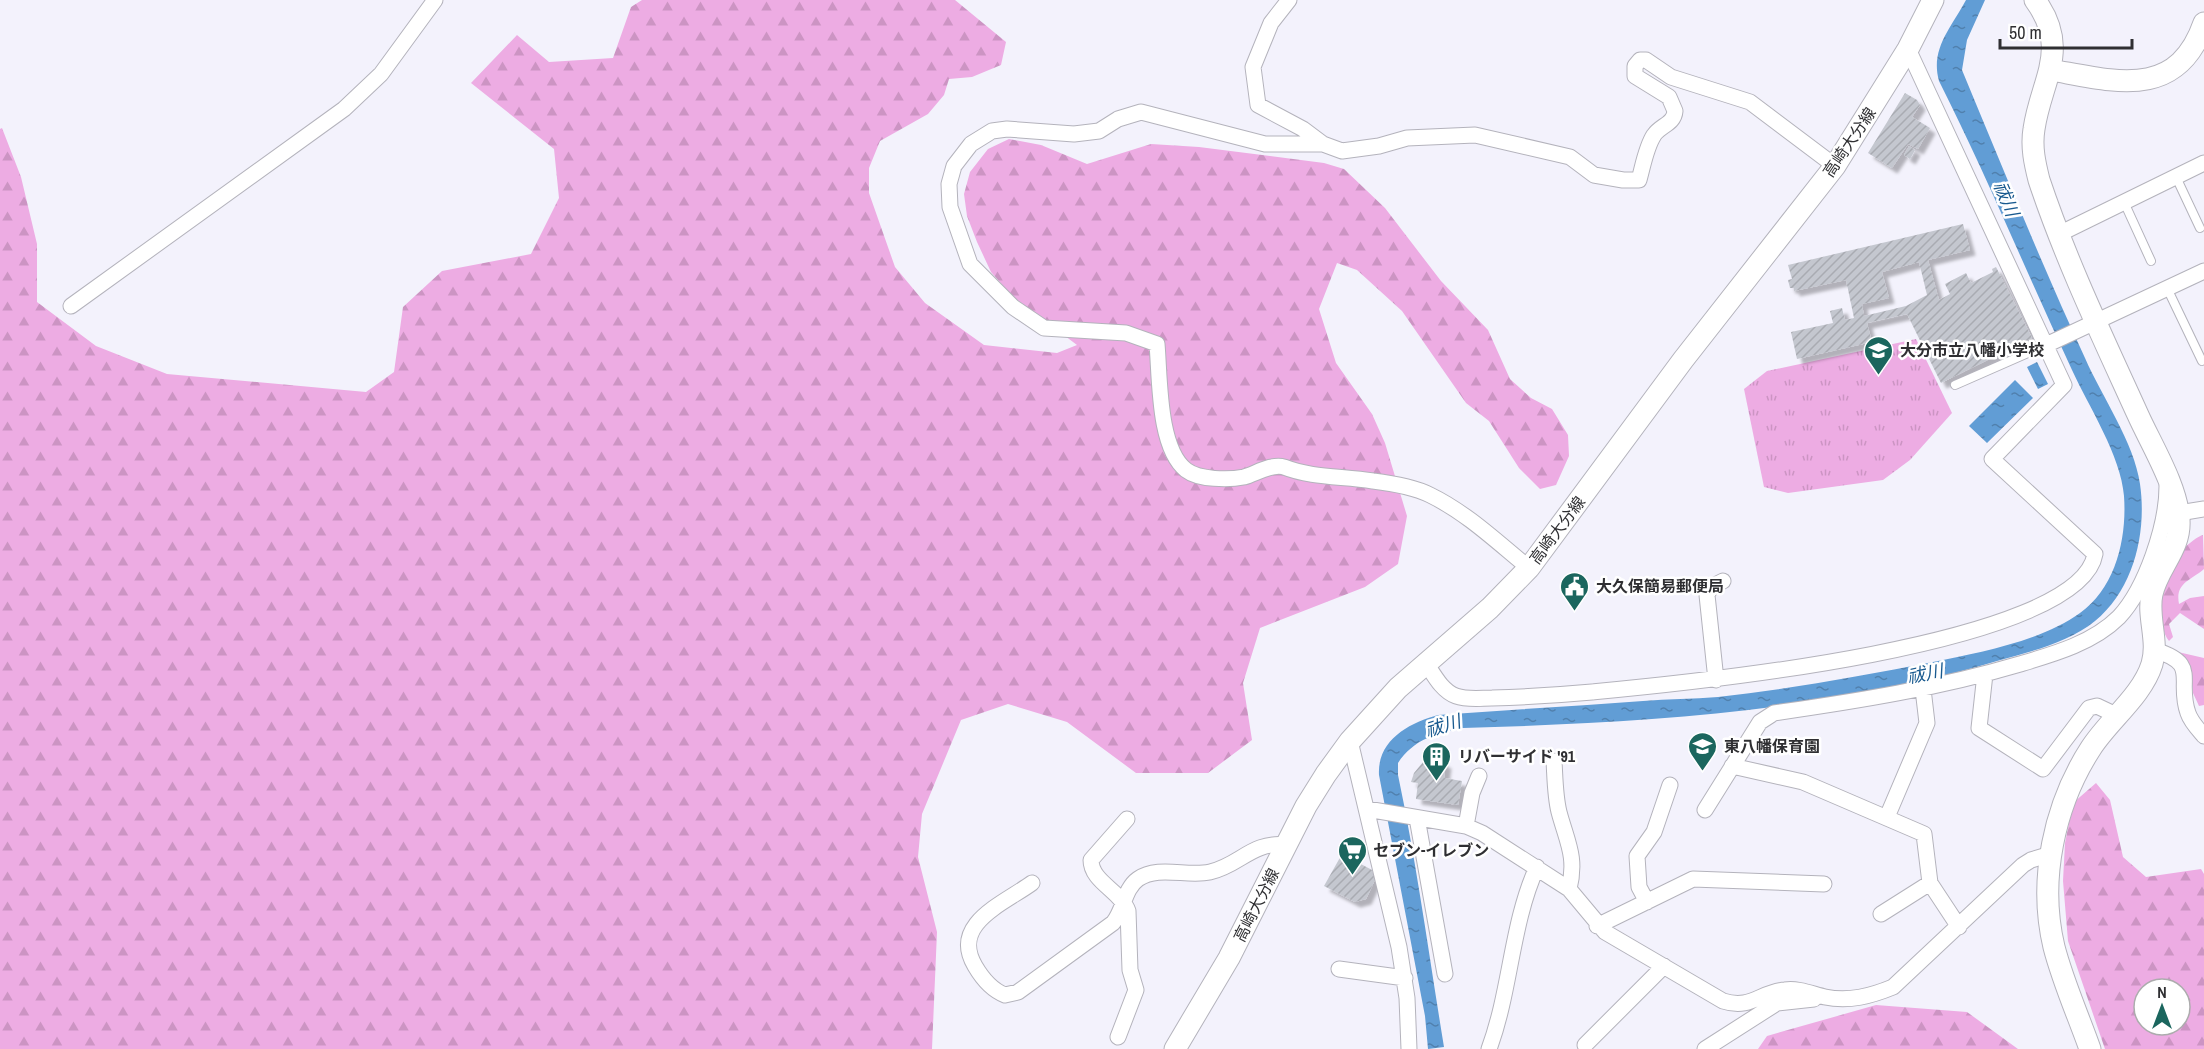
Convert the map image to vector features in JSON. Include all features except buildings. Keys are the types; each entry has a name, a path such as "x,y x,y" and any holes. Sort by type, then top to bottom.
{"street":[{"path":"71,306 344,109 381,74 435,0"},
{"path":"1289,0 1270,23 1253,67 1258,105 1303,129 1323,144 1342,151 1379,146 1407,138 1475,135 1570,157 1594,175 1639,180 1651,140 1658,130 1671,121 1675,111 1669,98 1635,76 1635,66 1640,60 1646,60 1671,77 1750,102 1835,166"},
{"name":"高崎大分線","path":"1175,1049 1229,958 1306,806 1350,741 1398,688 1490,608 1529,568 1717,315 1835,166 1908,49 1933,0"},
{"path":"2035,0 2047,23 2051,41 2051,70 2034,130 2033,157 2042,190 2090,323 2167,480 2178,513 2176,545 2152,596 2154,650 2151,666 2143,682 2092,746 2071,784 2059,815 2051,854 2049,901 2054,945 2090,1049"},
{"path":"2051,70 2126,83 2142,81 2175,66 2187,55 2198,39 2204,23"},
{"path":"1426,663 1447,692 1467,698 1539,697 1767,673 1932,642 1979,629 2046,604 2070,590 2092,567 2095,554 1992,459 2064,385 2050,343 1908,49"},
{"path":"1323,144 1265,144 1142,112 1118,119 1099,131 1074,134 1007,129 992,131 972,144 954,166 949,184 950,207 970,264 1013,307 1044,328 1126,333 1157,344 1165,429 1172,454 1187,471 1207,477 1242,477 1272,467 1284,467 1307,476 1372,480 1428,494 1463,515 1529,568"},
{"path":"2059,234 2204,163"},
{"path":"2050,343 2204,271"},
{"path":"1705,810 1760,722 1774,712 1923,690 1985,674 2068,649 2118,617 2132,597 2157,545 2167,504 2167,480"},
{"path":"2178,513 2204,509"},
{"path":"1716,680 1707,595 1711,587 1724,581"},
{"path":"2154,650 2177,659 2182,666 2188,715 2204,736"},
{"path":"1985,674 1979,728 2043,769 2089,708 2097,706 2116,716"},
{"path":"1887,817 1928,723 1923,690"},
{"path":"1350,741 1373,810 1405,978 1410,1025 1409,1049"},
{"path":"1554,761 1559,810 1573,859 1569,889"},
{"path":"1732,766 1803,782 1924,834 1930,883 1959,927"},
{"path":"1466,826 1472,793 1479,776"},
{"path":"1647,902 1639,886 1637,856 1654,832 1670,785"},
{"path":"1373,810 1466,826 1482,833 1569,889 1597,926 1730,1003 1751,1003 1787,989 1828,998"},
{"path":"1412,817 1445,974"},
{"path":"1118,1037 1136,990 1130,970 1129,918 1125,902 1095,873 1090,860 1127,819"},
{"path":"1032,883 977,922 968,937 968,950 976,969 990,984 1005,995 1018,992 1113,923 1132,884 1151,873 1208,873 1225,867 1256,848 1272,843 1287,845"},
{"path":"1705,1049 1777,1003 1862,997 1893,987 2024,865 2031,860 2051,854"},
{"path":"1489,1049 1498,1024 1520,916 1537,867"},
{"path":"1597,926 1693,879 1824,884"},
{"path":"1881,914 1930,883"},
{"path":"1585,1044 1664,966"},
{"path":"1339,969 1405,978"}],"lane":[{"path":"2176,177 2200,228"},
{"path":"2124,202 2151,261"},
{"path":"2168,288 2202,361"},
{"path":"1955,386 2050,343"}],"green space":[{"path":"642,0 955,0 1006,42 1001,65 972,77 949,79 944,95 928,114 880,141 869,168 869,193 895,267 925,303 984,345 1057,353 1077,345 1012,296 991,272 977,242 967,216 964,194 970,172 988,149 1009,139 1041,145 1087,164 1151,144 1199,147 1324,163 1344,169 1385,208 1441,281 1488,330 1510,379 1531,398 1552,409 1568,435 1569,456 1556,485 1540,489 1519,468 1489,421 1466,403 1402,311 1357,270 1337,263 1319,309 1336,363 1372,414 1385,443 1407,516 1398,564 1365,587 1260,628 1243,683 1252,740 1208,773 1136,773 1067,722 1008,704 961,720 922,814 918,857 937,932 932,1049 0,1049 0,129 2,128 21,177 37,244 37,302 96,346 167,374 366,392 394,372 403,307 442,271 531,254 559,198 554,149 471,83 517,35 549,62 613,58 631,7"},
{"path":"1916,339 1952,413 1910,460 1883,480 1788,493 1764,487 1744,389 1767,371"},
{"path":"2203,535 2204,569 2181,587 2178,597 2179,604 2190,598 2204,596 2204,629 2180,613 2169,624 2173,637 2169,641 2165,635 2161,618 2165,571 2182,550"},
{"path":"2178,652 2204,658 2204,705 2199,706 2193,693 2191,676 2178,668"},
{"path":"2096,783 2110,800 2123,857 2146,877 2201,869 2204,874 2204,1049 2105,1049 2068,941 2063,881 2065,843 2073,803"},
{"path":"1876,1005 1967,1012 2018,1049 1758,1049 1767,1036"}],"water":[{"name":"祓川","path":"1966,0 1985,0 1967,40 1962,70 2053,286 2137,468 2142,502 2141,521 2135,558 2128,576 2108,608 2095,621 2073,635 2035,650 1933,678 1867,692 1733,712 1597,723 1463,728 1426,738 1418,743 1398,763 1398,775 1444,1047 1428,1049 1425,1016 1379,775 1383,752 1389,743 1406,728 1438,715 1709,698 1799,686 1933,662 2009,645 2065,623 2092,602 2111,576 2121,545 2124,512 2122,481 2117,465 1939,81 1937,59 1940,49 1948,29"},
{"path":"2037,362 2048,384 2038,389 2027,367"},
{"path":"2015,380 2033,398 1987,443 1969,426"}],"place":[{"name":"大分市立八幡小学校","path":"1879,376"},
{"name":"大久保簡易郵便局","path":"1575,612"},
{"name":"東八幡保育園","path":"1703,772"},
{"name":"リバーサイド '91","path":"1437,782"},
{"name":"セブン-イレブン","path":"1352,876"}]}
